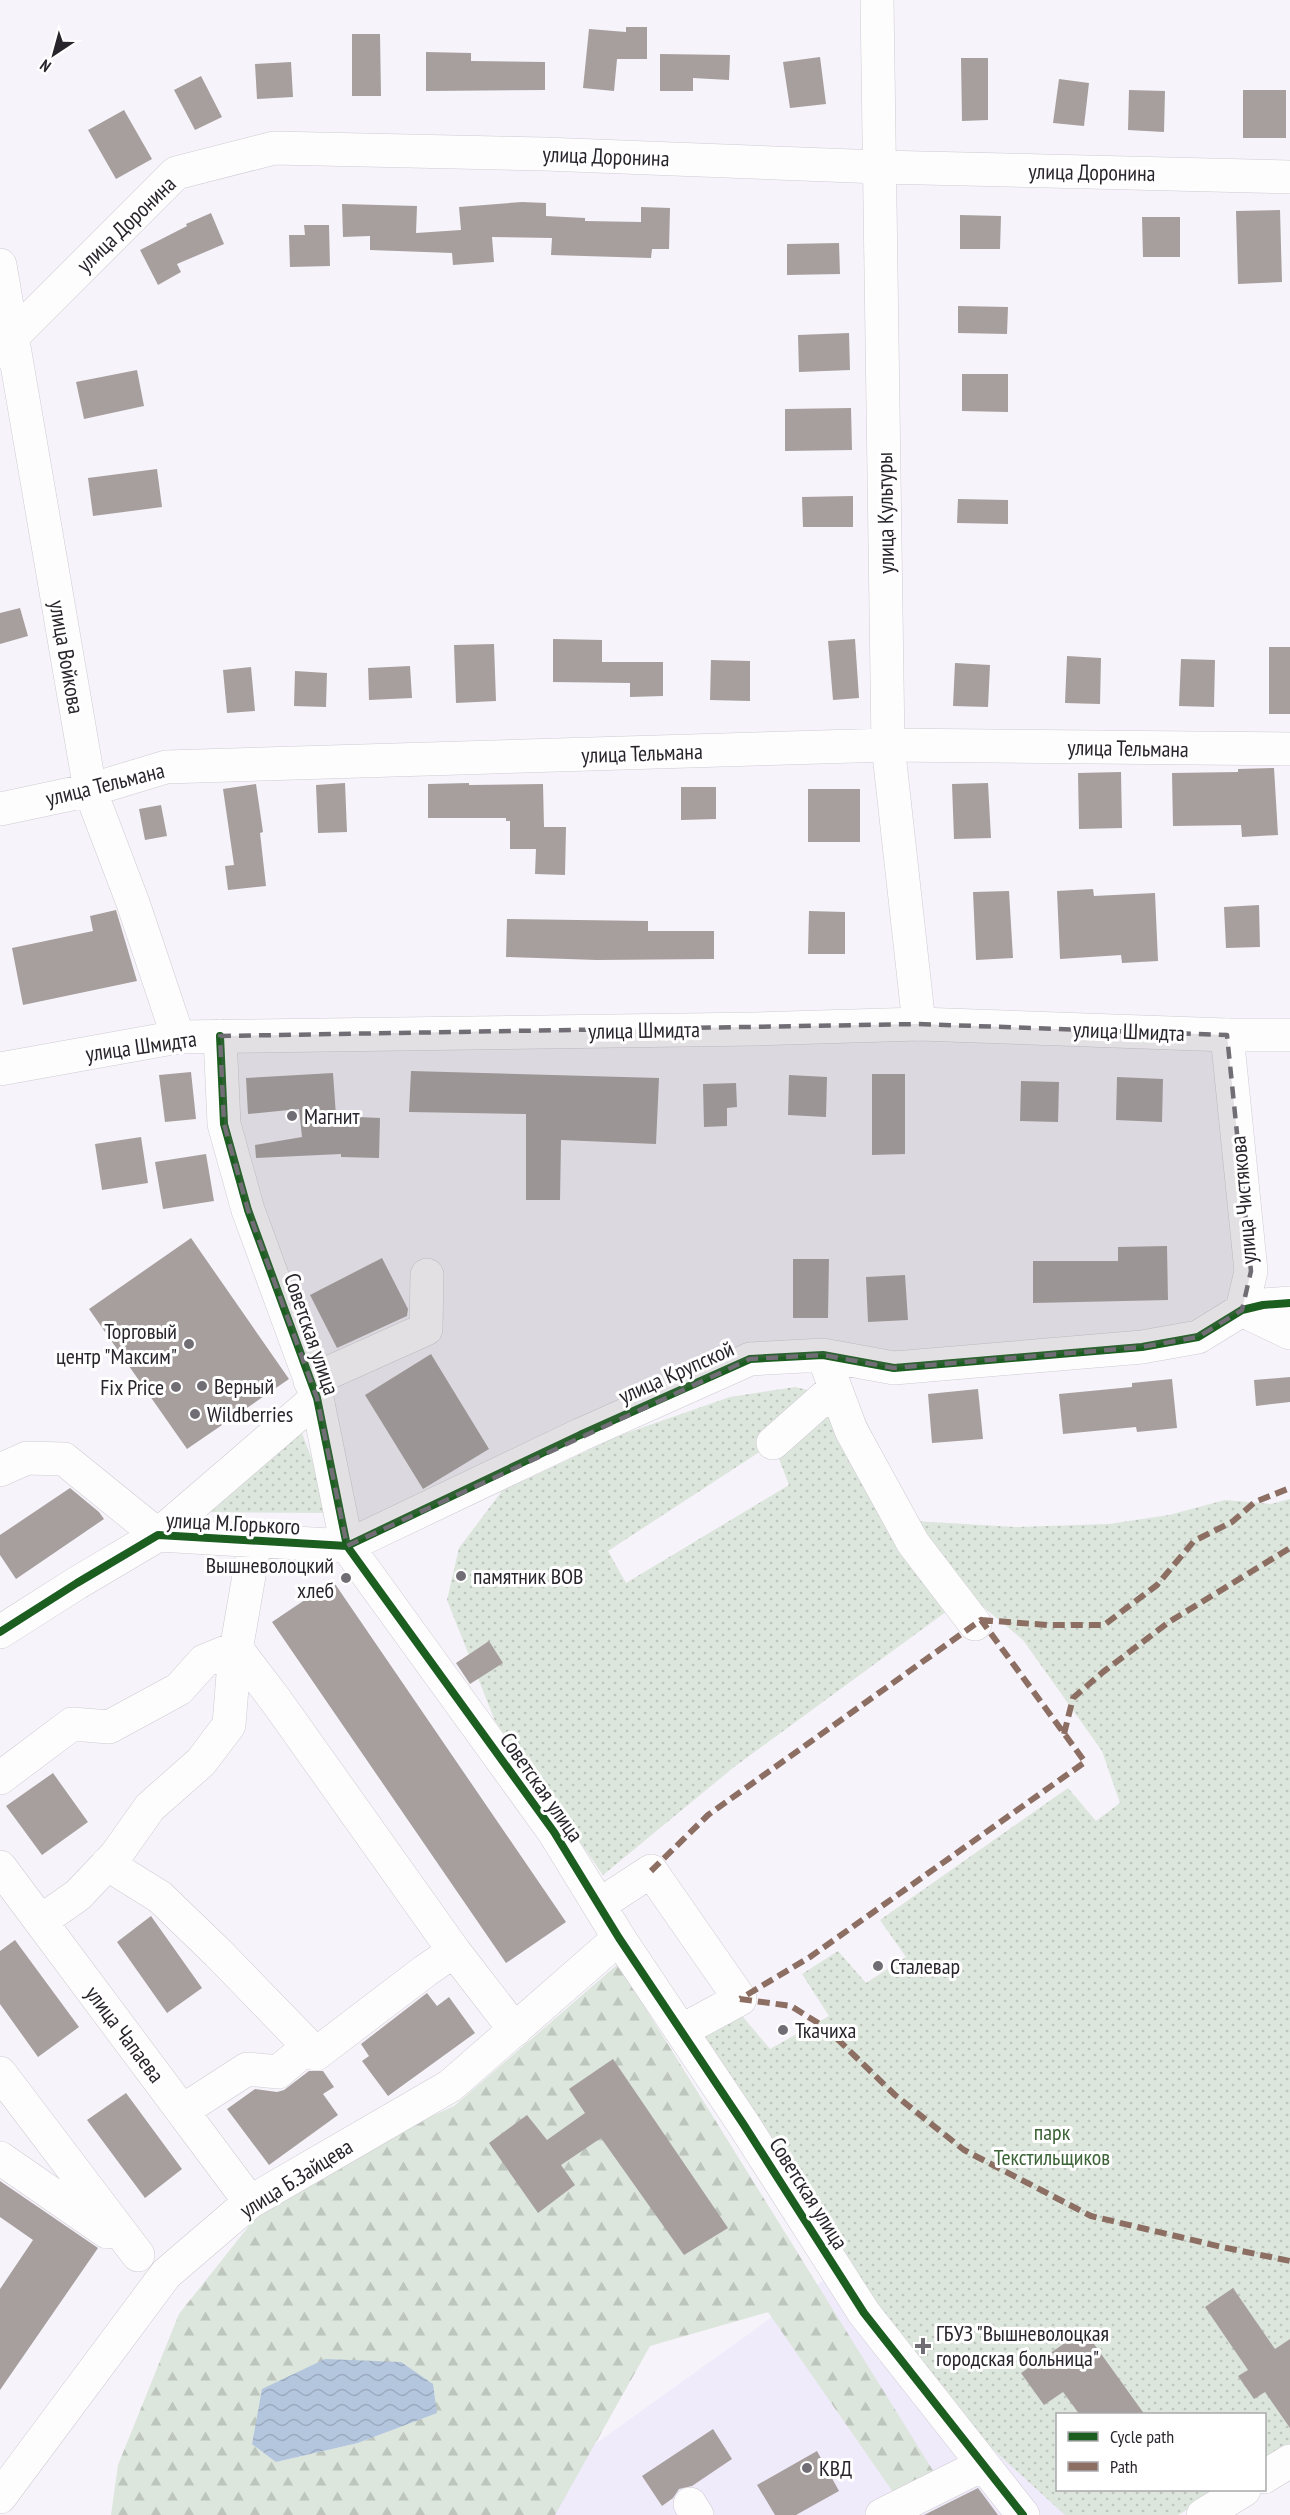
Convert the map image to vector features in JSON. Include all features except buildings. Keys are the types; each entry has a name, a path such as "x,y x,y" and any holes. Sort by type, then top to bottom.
{"street":[{"name":"улица Культуры","path":"877,0 888,745 919,1024"},
{"name":"улица Доронина","path":"6,344 176,173 274,148 1290,177"},
{"name":"улица Войкова","path":"0,265 6,344 90,790 133,903 178,1036"},
{"name":"улица Тельмана","path":"0,809 90,790 166,767 888,745 1290,749"},
{"name":"улица Шмидта","path":"0,1069 178,1036 758,1029 919,1024 1227,1035 1290,1035"},
{"name":"улица Чистякова","path":"1227,1035 1251,1271 1242,1310"},
{"name":"Советская улица","path":"220,1036 225,1124 248,1210 314,1390 347,1546 554,1832 619,1938 744,2125 864,2313 1023,2515"},
{"path":"0,1470 27,1458 64,1459 158,1535 314,1390 426,1329 427,1275"},
{"name":"улица Крупской","path":"347,1546 580,1435 750,1359 824,1355 894,1368 1142,1347 1198,1336 1242,1310 1263,1305 1290,1303"},
{"path":"1242,1310 1290,1333"},
{"path":"824,1355 851,1430 913,1543 975,1624"},
{"path":"773,1443 836,1388"},
{"name":"улица М.Горького","path":"0,1632 77,1582 158,1535 347,1546"},
{"path":"40,1921 78,1895 107,1863 150,1807 201,1762 229,1725 236,1648 255,1541"},
{"path":"0,1778 72,1724 109,1727 179,1689 204,1661 236,1648"},
{"path":"236,1648 277,1702 454,1952 514,2030"},
{"path":"107,1863 160,1897 316,2054 425,1971 454,1952"},
{"name":"улица Чапаева","path":"0,1867 250,2202"},
{"path":"599,1905 651,1871 740,1999 681,2031"},
{"name":"улица Б.Зайцева","path":"0,2497 166,2274 250,2202 450,2086 619,1938"},
{"path":"182,2111 247,2069 278,2072 309,2046"},
{"path":"0,2073 138,2255"},
{"path":"0,2158 88,2217 166,2274"},
{"path":"1266,2476 1290,2461"},
{"path":"882,2515 982,2465"},
{"path":"1203,2515 1242,2491"}],"highlighted area":[{"path":"919,1024 1227,1035 1251,1271 1242,1310 1198,1337 1142,1347 894,1368 823,1355 750,1359 347,1546 317,1398 248,1210 224,1124 220,1036"}],"shaded area":[{"name":"ГБУЗ \"Вышневолоцкая городская больница\"","path":"828,2277 1056,2413 1056,2491 1153,2515 496,2515"}],"green space":[{"name":"парк Текстильщиков","path":"795,1387 857,1402 914,1521 1015,1527 1109,1524 1169,1515 1225,1500 1271,1504 1290,1499 1290,2448 1266,2462 1266,2413 1056,2413 1056,2491 1219,2491 1178,2515 1065,2515 986,2443 877,2312 698,2036 738,2011 770,2049 829,2016 802,1974 838,1951 866,1983 906,1957 880,1920 1068,1788 1096,1821 1120,1803 1102,1751 1023,1640 969,1595 734,1767 603,1875 495,1721 447,1600 459,1548 502,1491 618,1436 730,1397","holes":["773,1443 789,1485 626,1583 608,1551"]},
{"path":"302,1433 332,1513 205,1512"},
{"path":"618,1964 937,2477 895,2495 768,2312 650,2346 555,2515 111,2515 118,2465 179,2314 260,2212 391,2135 454,2106","holes":["436,2413 358,2443 276,2462"]}],"water":[{"path":"325,2359 401,2362 433,2384 437,2413 358,2443 276,2462 252,2444 262,2389"}],"marked path":[{"path":"981,1620 1047,1625 1104,1625 1157,1585 1194,1541 1232,1522 1255,1502 1290,1488"},
{"path":"1064,1734 1073,1698 1103,1672 1169,1622 1290,1548"},
{"path":"651,1871 708,1815 981,1620 1085,1762 810,1957 740,1999"},
{"path":"740,1999 791,2006 826,2028 895,2095 964,2150 1091,2216 1290,2261"}],"cycle path":[{"path":"220,1036 224,1124 248,1210 317,1398 347,1546 554,1832 619,1938 744,2125 864,2313 1023,2515"},
{"path":"0,1632 158,1535 347,1546 580,1435 750,1359 823,1355 894,1368 1142,1347 1198,1337 1242,1310 1263,1305 1290,1303"}],"place":[{"name":"Магнит","path":"292,1116"},
{"name":"Торговый центр \"Максим\"","path":"189,1344"},
{"name":"Верный","path":"202,1386"},
{"name":"Fix Price","path":"176,1387"},
{"name":"Wildberries","path":"195,1414"},
{"name":"памятник ВОВ","path":"461,1576"},
{"name":"Вышневолоцкий хлеб","path":"346,1578"},
{"name":"Сталевар","path":"878,1966"},
{"name":"Ткачиха","path":"783,2030"},
{"name":"ГБУЗ \"Вышневолоцкая городская больница\"","path":"923,2346"},
{"name":"КВД","path":"807,2468"}]}
